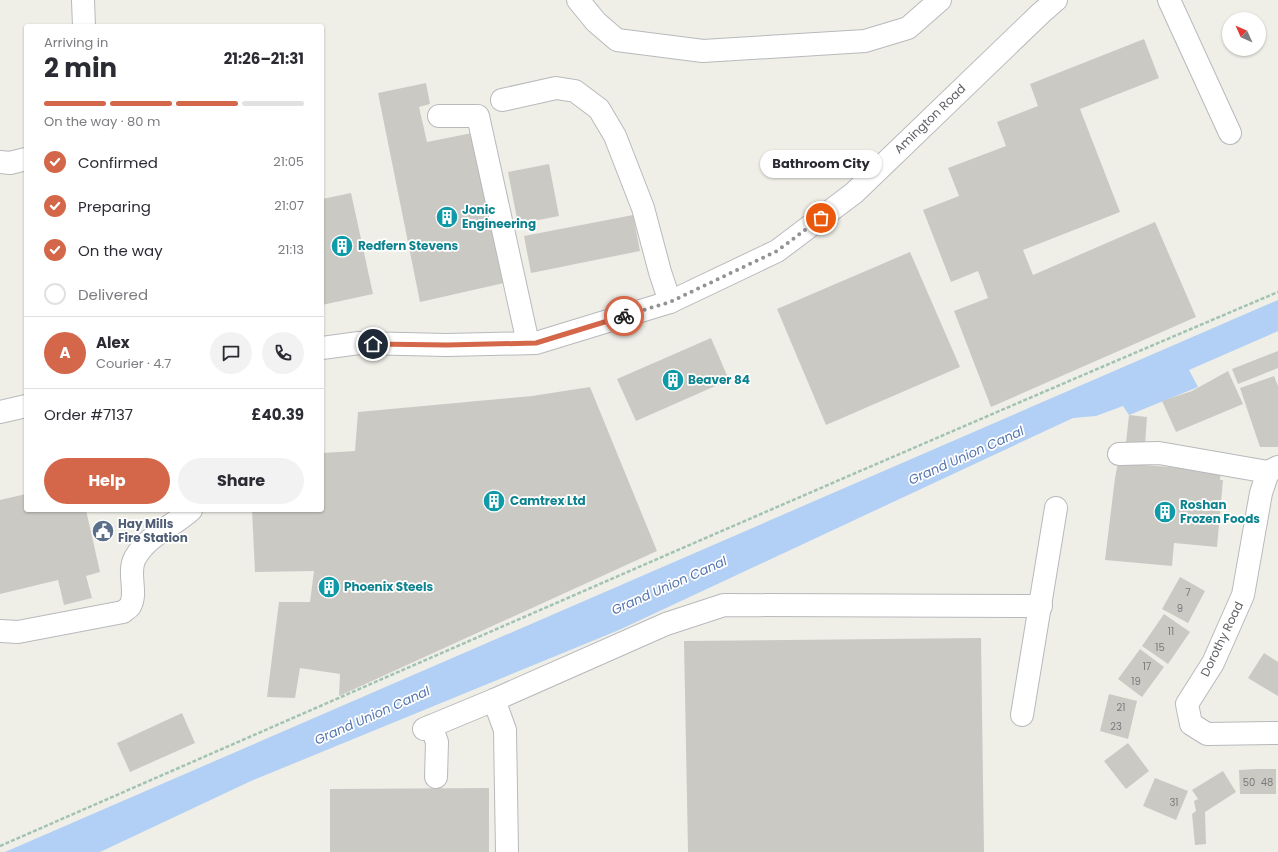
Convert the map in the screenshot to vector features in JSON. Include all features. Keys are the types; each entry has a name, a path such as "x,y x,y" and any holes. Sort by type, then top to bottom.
{"street":[{"path":"83,0 84,24"},
{"path":"578,0 596,22 617,40 703,51 865,41 908,28 940,0"},
{"name":"Amington Road","path":"324,348 359,343 447,345 532,343 670,302 777,251 854,193 1040,12 1056,0"},
{"path":"1169,0 1230,133"},
{"path":"502,100 556,88 574,91 599,109 615,136 643,208 660,272 670,302"},
{"path":"439,116 478,116 532,343"},
{"path":"0,162 10,163 24,160"},
{"path":"0,412 24,406"},
{"path":"1119,454 1159,453 1275,469"},
{"name":"Dorothy Road","path":"1275,469 1260,492 1243,595 1213,663 1188,704 1191,724 1208,734 1278,733"},
{"path":"1022,716 1056,508"},
{"path":"0,631 18,632 123,612 130,605 133,592 131,571 134,559 144,544 188,512"},
{"path":"436,777 437,742 427,728 666,624 724,605 1040,606"},
{"path":"494,700 505,730 507,852"}],"path":[{"path":"0,846 1071,380 1278,292"}],"water":[{"name":"Grand Union Canal","path":"1278,300 1278,331 1189,370 1198,387 1129,415 1123,406 1096,416 1073,418 619,630 251,781 100,852 5,852"}],"building":[{"path":"1144,39 1159,78 1080,109 1120,212 1023,250 1033,275 1155,222 1196,317 991,407 954,311 988,298 978,271 951,282 923,210 959,196 948,168 1006,146 997,122 1038,106 1030,84"},
{"name":"Jonic Engineering","path":"426,83 430,104 419,107 427,142 472,133 504,283 420,302 378,93"},
{"path":"549,164 559,216 518,224 508,172"},
{"name":"Redfern Stevens","path":"351,193 373,294 324,305 324,199"},
{"path":"633,215 640,251 531,273 524,236"},
{"path":"910,252 960,367 826,425 777,309"},
{"name":"Beaver 84","path":"711,338 729,380 636,421 617,379"},
{"path":"1278,351 1278,368 1238,384 1232,369"},
{"path":"1228,371 1243,404 1176,432 1162,401 1192,391"},
{"path":"1274,376 1278,386 1278,447 1260,447 1240,388"},
{"name":"Camtrex Ltd","path":"590,387 657,551 339,696 340,674 300,668 295,698 267,697 279,602 310,602 314,571 255,572 252,512 324,512 324,453 355,451 358,412 532,396"},
{"path":"1129,415 1147,417 1145,445 1126,443"},
{"name":"Roshan Frozen Foods","path":"1118,463 1221,471 1220,480 1223,480 1217,547 1174,543 1172,566 1105,560"},
{"path":"24,494 24,512 86,512 100,572 86,576 92,598 64,605 58,580 0,594 0,500"},
{"path":"1180,577 1205,591 1188,623 1162,609"},
{"path":"1164,614 1190,632 1168,664 1142,646"},
{"path":"981,638 984,852 688,852 684,641"},
{"path":"1140,649 1164,667 1142,697 1118,679"},
{"path":"1264,653 1278,662 1278,696 1248,678"},
{"path":"1109,694 1137,701 1128,739 1100,731"},
{"path":"182,713 195,743 130,772 117,743"},
{"path":"1128,743 1149,771 1126,789 1104,761"},
{"path":"1276,769 1276,794 1240,794 1239,770"},
{"path":"1223,771 1236,792 1205,812 1206,844 1195,845 1192,814 1196,811 1194,801 1198,799 1192,790"},
{"path":"1155,778 1188,791 1176,820 1143,806"},
{"path":"489,788 489,852 330,852 330,789"}],"way so far":[{"path":"624,316 670,302 777,251 821,218"}],"place":[{"name":"Jonic Engineering","path":"447,217"},
{"name":"Bathroom City","path":"821,218"},
{"name":"Redfern Stevens","path":"342,246"},
{"name":"Beaver 84","path":"673,380"},
{"name":"Camtrex Ltd","path":"494,501"},
{"name":"Roshan Frozen Foods","path":"1165,512"},
{"name":"Hay Mills Fire Station","path":"103,531"},
{"name":"Phoenix Steels","path":"329,587"}],"route":[{"path":"373,344 447,345 536,343 624,316"}]}
